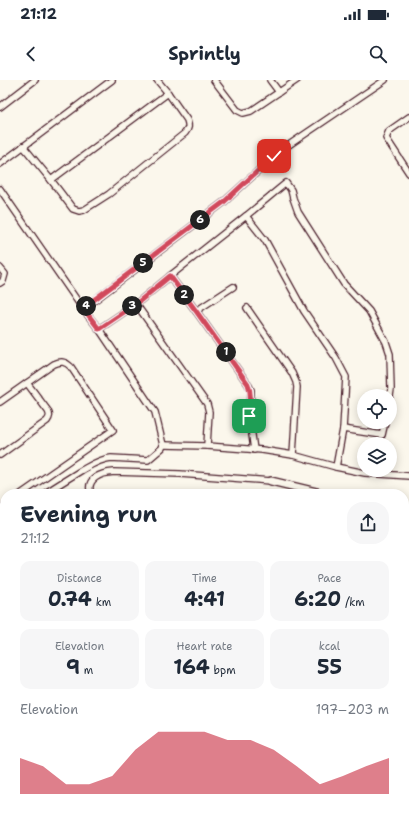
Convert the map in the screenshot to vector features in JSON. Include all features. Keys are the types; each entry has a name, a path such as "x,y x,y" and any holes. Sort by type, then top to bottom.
{"street":[{"path":"0,164 112,80"},
{"path":"23,146 73,209 76,211 82,211 109,194 188,130 189,125 187,120 158,80"},
{"path":"214,80 237,110 243,113 251,111 297,80"},
{"path":"270,80 279,92"},
{"path":"83,308 224,202 280,151 385,80"},
{"path":"0,107 32,81"},
{"path":"51,180 168,93"},
{"path":"409,117 389,131 386,138 409,173"},
{"path":"99,329 136,304 286,184 291,190 298,212 344,284 369,311 386,342 390,354 391,389"},
{"path":"0,189 99,329 155,412 163,445 162,448 148,460 111,458 102,460 65,479 56,489"},
{"path":"246,216 265,240 304,311 336,358 346,377 342,429 336,467"},
{"path":"0,268 5,274 3,281 0,283"},
{"path":"170,276 251,390 250,420 254,450"},
{"path":"196,311 233,287"},
{"path":"136,304 207,404 209,412 206,446"},
{"path":"247,308 296,382 297,387 293,455"},
{"path":"0,402 54,364 59,361 64,362 71,367 113,430 28,489"},
{"path":"0,455 49,418 48,410 27,383"},
{"path":"342,429 382,435 383,429"},
{"path":"163,445 262,450 293,455 336,467 365,473 409,476"},
{"path":"89,489 93,479 106,472 180,474 271,481 304,489"}],"route":[{"path":"249,416 251,390 248,384 170,276 136,304 99,329 83,308 224,202 274,156"}]}
